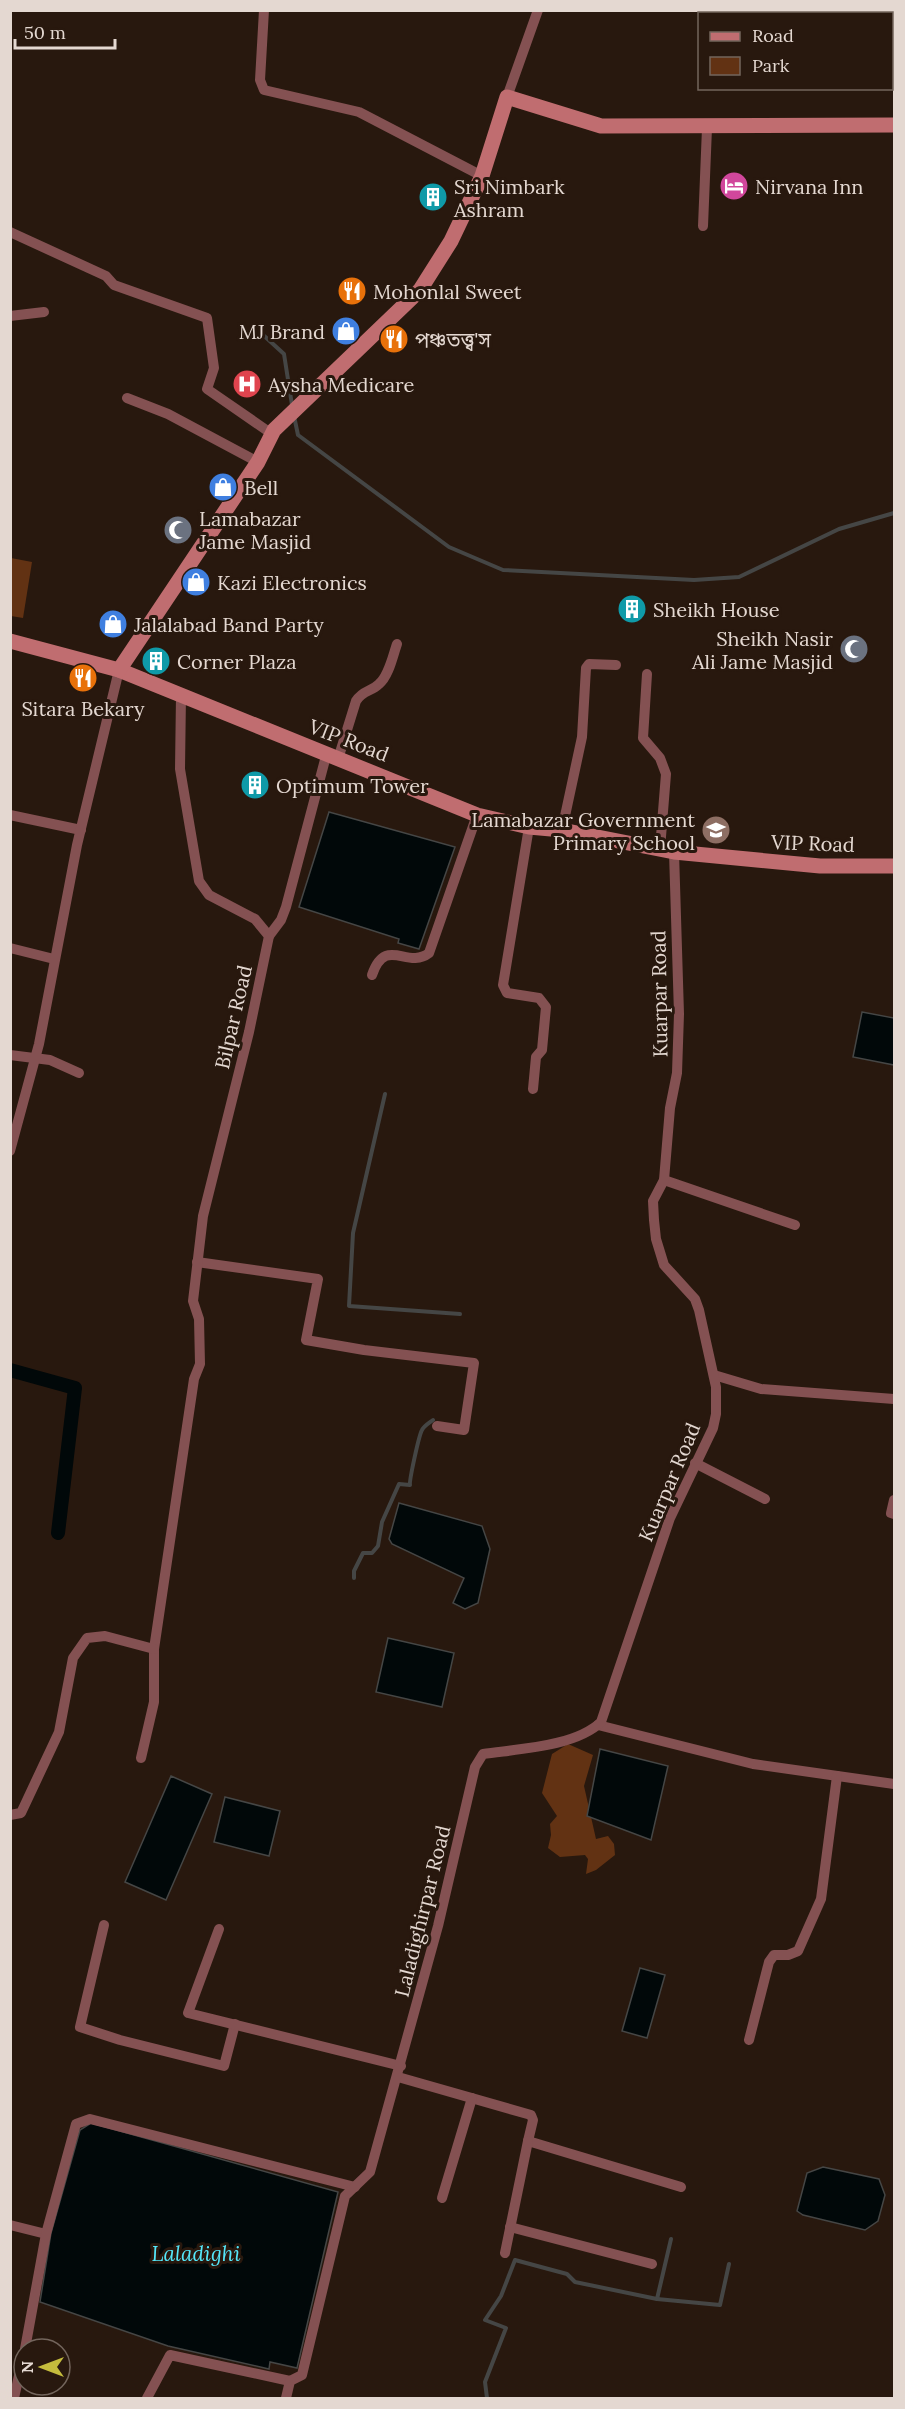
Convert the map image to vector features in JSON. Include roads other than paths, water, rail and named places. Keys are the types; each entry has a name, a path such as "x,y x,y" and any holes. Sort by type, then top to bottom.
{"street":[{"path":"264,10 260,80 264,90 360,112 482,176"},
{"path":"10,1151 35,1058 81,830 119,670 258,462 273,432 305,398 420,290 451,241 482,176 538,10"},
{"path":"507,97 601,126 706,128 894,125"},
{"path":"703,226 706,128"},
{"path":"10,232 106,276 114,285 207,318 214,368 207,388 273,432"},
{"path":"10,316 44,312"},
{"path":"127,398 168,414 258,462"},
{"name":"VIP Road","path":"10,641 119,670 332,758 477,814 529,827 562,830 667,851 820,866 894,866"},
{"name":"Bilpar Road","path":"141,1758 154,1702 153,1649 194,1379 200,1364 199,1319 193,1301 203,1216 249,1032 269,936 281,920 286,907 332,758 356,701 360,693 378,686 383,680 397,644"},
{"path":"562,830 582,737 586,668 589,664 616,665"},
{"name":"Kuarpar Road","path":"598,1725 603,1718 670,1518 713,1428 716,1414 714,1375 705,1328 695,1299 671,1275 657,1246 653,1201 664,1180 670,1108 677,1073 679,1014 667,851 666,774 660,758 643,738 647,674"},
{"path":"181,695 180,769 199,881 209,895 255,918 269,936"},
{"path":"372,975 382,957 389,954 418,958 429,953 477,814"},
{"path":"10,815 81,830"},
{"path":"529,827 502,985 507,993 539,998 546,1007 542,1050 536,1057 533,1089"},
{"path":"10,948 54,959"},
{"path":"10,1054 66,1065 79,1073"},
{"path":"664,1180 795,1226"},
{"path":"197,1262 318,1279 306,1340 364,1350 474,1363 464,1430 437,1426"},
{"path":"714,1375 761,1389 894,1399"},
{"path":"695,1463 765,1499"},
{"path":"894,1500 891,1513 894,1514"},
{"path":"10,1815 21,1813 59,1732 73,1658 87,1638 105,1636 153,1649"},
{"path":"598,1725 753,1764 894,1784"},
{"name":"Laladighirpar Road","path":"290,2381 302,2375 345,2196 370,2172 398,2078 438,1926 476,1767 483,1754 545,1745 581,1735 598,1725"},
{"path":"749,2040 770,1962 774,1955 788,1955 798,1951 821,1899 837,1776"},
{"path":"104,1925 80,2027 120,2040 225,2066 235,2024"},
{"path":"219,1929 188,2013 401,2066"},
{"path":"398,2078 531,2115 533,2120 505,2253"},
{"path":"442,2198 472,2098"},
{"path":"27,2337 46,2234 76,2124 90,2119 355,2187"},
{"path":"528,2141 681,2187"},
{"path":"10,2225 46,2234"},
{"path":"510,2227 652,2264"},
{"path":"147,2398 170,2355 290,2381 286,2398"}],"water":[{"path":"329,812 455,847 419,949 398,943 399,939 299,907"},
{"path":"862,1012 894,1018 894,1065 853,1057"},
{"path":"399,1503 482,1526 490,1549 478,1603 465,1609 453,1603 464,1578 392,1544 389,1539"},
{"path":"388,1638 454,1653 442,1707 376,1692"},
{"path":"600,1749 668,1766 651,1840 587,1816"},
{"path":"171,1776 212,1794 166,1900 125,1882"},
{"path":"225,1797 280,1811 269,1856 214,1842"},
{"path":"640,1968 665,1975 647,2038 622,2031"},
{"name":"Laladighi","path":"91,2123 338,2192 297,2368 270,2362 269,2369 168,2346 40,2302 51,2233 80,2130"},
{"path":"823,2167 879,2179 885,2195 878,2221 865,2230 803,2215 797,2211 807,2173"}],"waterway":[{"path":"261,333 284,354 292,405"},
{"path":"294,416 298,435 449,547 503,570 694,580 739,577 839,529 894,513"},
{"path":"385,1094 353,1233 349,1306 460,1314"},
{"path":"10,1370 75,1388 58,1533"},
{"path":"354,1578 354,1571 363,1553 372,1553 378,1546 382,1522 399,1484 410,1485 421,1434 424,1427 433,1420"},
{"path":"671,2239 657,2299 720,2305 729,2264"},
{"path":"487,2398 485,2382 506,2328 485,2320 501,2296 515,2260 567,2274 575,2282 657,2299"}],"place":[{"name":"Nirvana Inn","path":"734,186"},
{"name":"Sri Nimbark Ashram","path":"433,197"},
{"name":"Mohonlal Sweet","path":"352,291"},
{"name":"MJ Brand","path":"346,331"},
{"name":"পঞ্চতত্ত্ব'স","path":"394,339"},
{"name":"Aysha Medicare","path":"247,384"},
{"name":"Bell","path":"223,487"},
{"name":"Lamabazar Jame Masjid","path":"178,530"},
{"name":"Kazi Electronics","path":"196,582"},
{"name":"Sheikh House","path":"632,609"},
{"name":"Jalalabad Band Party","path":"113,624"},
{"name":"Sheikh Nasir Ali Jame Masjid","path":"854,649"},
{"name":"Corner Plaza","path":"156,661"},
{"name":"Sitara Bekary","path":"83,678"},
{"name":"Optimum Tower","path":"255,785"},
{"name":"Lamabazar Government Primary School","path":"716,830"}]}
